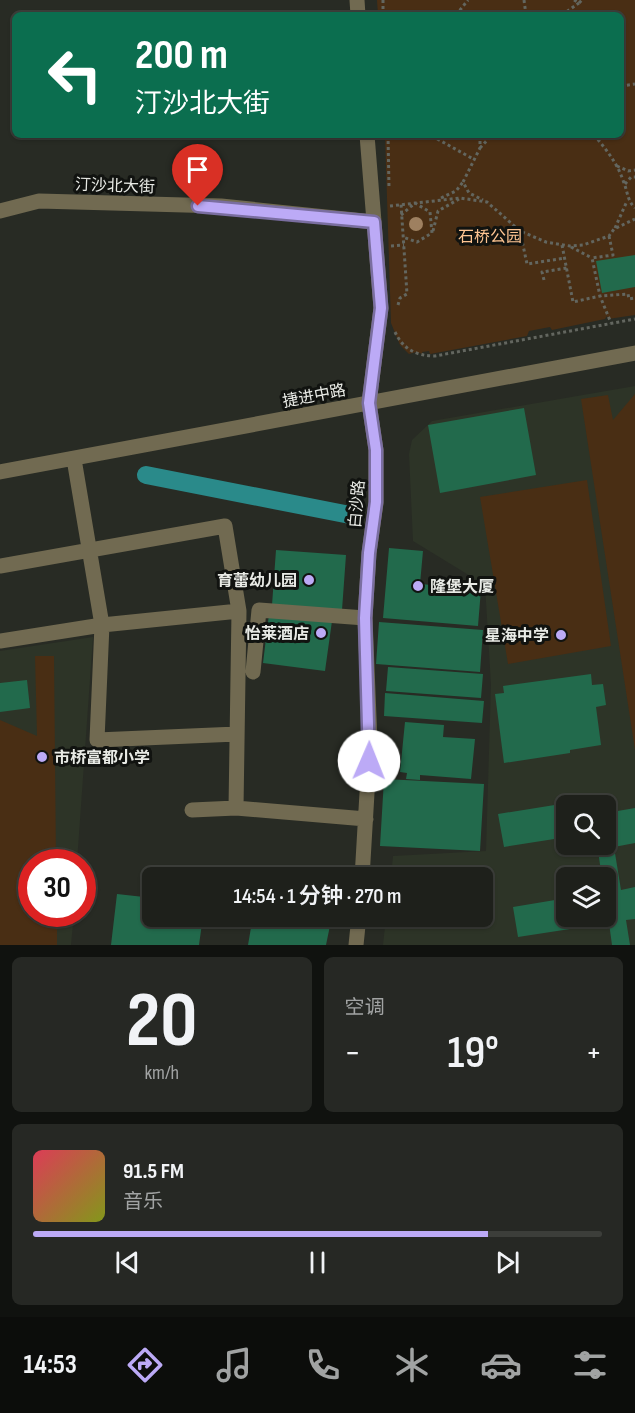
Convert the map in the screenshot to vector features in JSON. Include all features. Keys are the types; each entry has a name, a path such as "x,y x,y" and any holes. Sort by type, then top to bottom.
{"street":[{"name":"白沙路","path":"363,867 370,742 365,618 369,553 376,502 376,450 369,403 381,308 367,138"},
{"name":"汀沙北大街","path":"0,211 39,201 187,205 221,206 374,222"},
{"name":"捷进中路","path":"0,472 635,353"},
{"path":"74,459 102,625 97,740 237,734"},
{"path":"0,566 225,526 239,611 236,808"},
{"path":"253,672 259,610 365,618"},
{"path":"0,641 102,625 239,611"},
{"path":"192,810 236,808 366,819"},
{"path":"356,945 358,927"}],"path":[{"path":"458,12 468,0"},
{"path":"574,0 580,1"},
{"path":"566,12 580,1"},
{"path":"388,138 390,194"},
{"path":"435,138 475,160"},
{"path":"480,138 480,148"},
{"path":"438,200 456,191 480,148 489,138"},
{"path":"596,138 617,166 625,184 628,200 635,208"},
{"path":"617,166 628,171 635,170"},
{"path":"625,184 631,177 635,177"},
{"path":"463,182 469,193 487,202 520,231 562,246 583,245 609,236 628,200"},
{"path":"390,216 390,206 401,204 460,198 487,202"},
{"path":"403,237 417,242 432,234 438,211 460,198"},
{"path":"415,203 430,212 432,234"},
{"path":"401,215 415,203"},
{"path":"393,298 394,310 400,298 407,294 401,204"},
{"path":"614,229 635,219"},
{"path":"520,231 527,264 565,258"},
{"path":"391,236 392,256"},
{"path":"570,246 592,258 613,255 609,236"},
{"path":"392,246 404,245"},
{"path":"562,246 573,302 600,296 628,294 629,299 635,298"},
{"path":"592,258 600,296 611,323"},
{"path":"544,280 542,272 567,268"},
{"path":"395,326 402,345 414,353 428,356 635,319"}],"shaded area":[{"name":"星海中学","path":"635,386 635,945 383,945 385,927 493,927 493,867 392,867 393,856 486,851 491,685 485,585 413,541 409,454 412,440 432,421"},
{"name":"市桥富都小学","path":"93,637 78,849 18,849 18,927 73,927 71,945 0,945 0,651"}],"green space":[{"name":"石桥公园","path":"377,0 635,0 635,315 608,319 607,316 605,319 552,330 550,327 529,331 527,336 430,354 429,351 422,352 423,354 416,352 409,354 400,345 391,323 385,138 624,138 624,12 378,12"},
{"path":"635,394 635,750 581,399 608,395 613,420"},
{"path":"587,480 611,646 508,664 480,497"},
{"path":"35,656 54,656 56,849 18,849 18,927 57,927 57,945 0,945 0,720 37,736"}],"building":[{"path":"635,255 635,287 602,293 596,261"},
{"path":"524,408 536,475 440,493 428,425"},
{"name":"隆堡大厦","path":"389,548 423,551 420,584 481,589 478,626 383,618"},
{"name":"育蕾幼儿园","path":"276,550 346,555 342,610 272,605"},
{"path":"269,614 332,621 325,671 263,663"},
{"path":"379,622 483,630 480,672 376,664"},
{"path":"388,667 483,674 481,698 386,691"},
{"path":"591,674 592,685 603,684 606,705 596,707 601,745 570,750 570,753 504,763 495,694 504,693 503,686"},
{"path":"27,680 30,708 0,712 0,683"},
{"path":"385,693 484,701 482,723 384,716"},
{"path":"405,722 444,725 443,737 475,739 471,779 420,775 420,780 406,779 407,773 400,772"},
{"path":"384,779 484,784 480,851 380,846"},
{"path":"556,805 556,839 504,847 498,814"},
{"path":"635,808 635,843 616,847 616,811"},
{"path":"599,855 615,855 621,890 635,887 635,919 626,920 630,945 612,945 610,927 616,927 616,867 600,867"},
{"path":"117,894 142,897 142,927 201,927 199,945 111,945"},
{"path":"556,900 556,927 583,927 518,937 513,907"},
{"path":"251,927 330,927 326,945 248,945"}],"waterway":[{"path":"146,475 350,515"}],"place":[{"name":"育蕾幼儿园","path":"309,580"},
{"name":"隆堡大厦","path":"418,586"},
{"name":"怡莱酒店","path":"321,633"},
{"name":"星海中学","path":"561,635"},
{"name":"市桥富都小学","path":"42,757"}],"route":[{"path":"198,206 221,206 374,222 381,308 369,403 376,450 376,502 369,553 365,618 369,761"}]}
